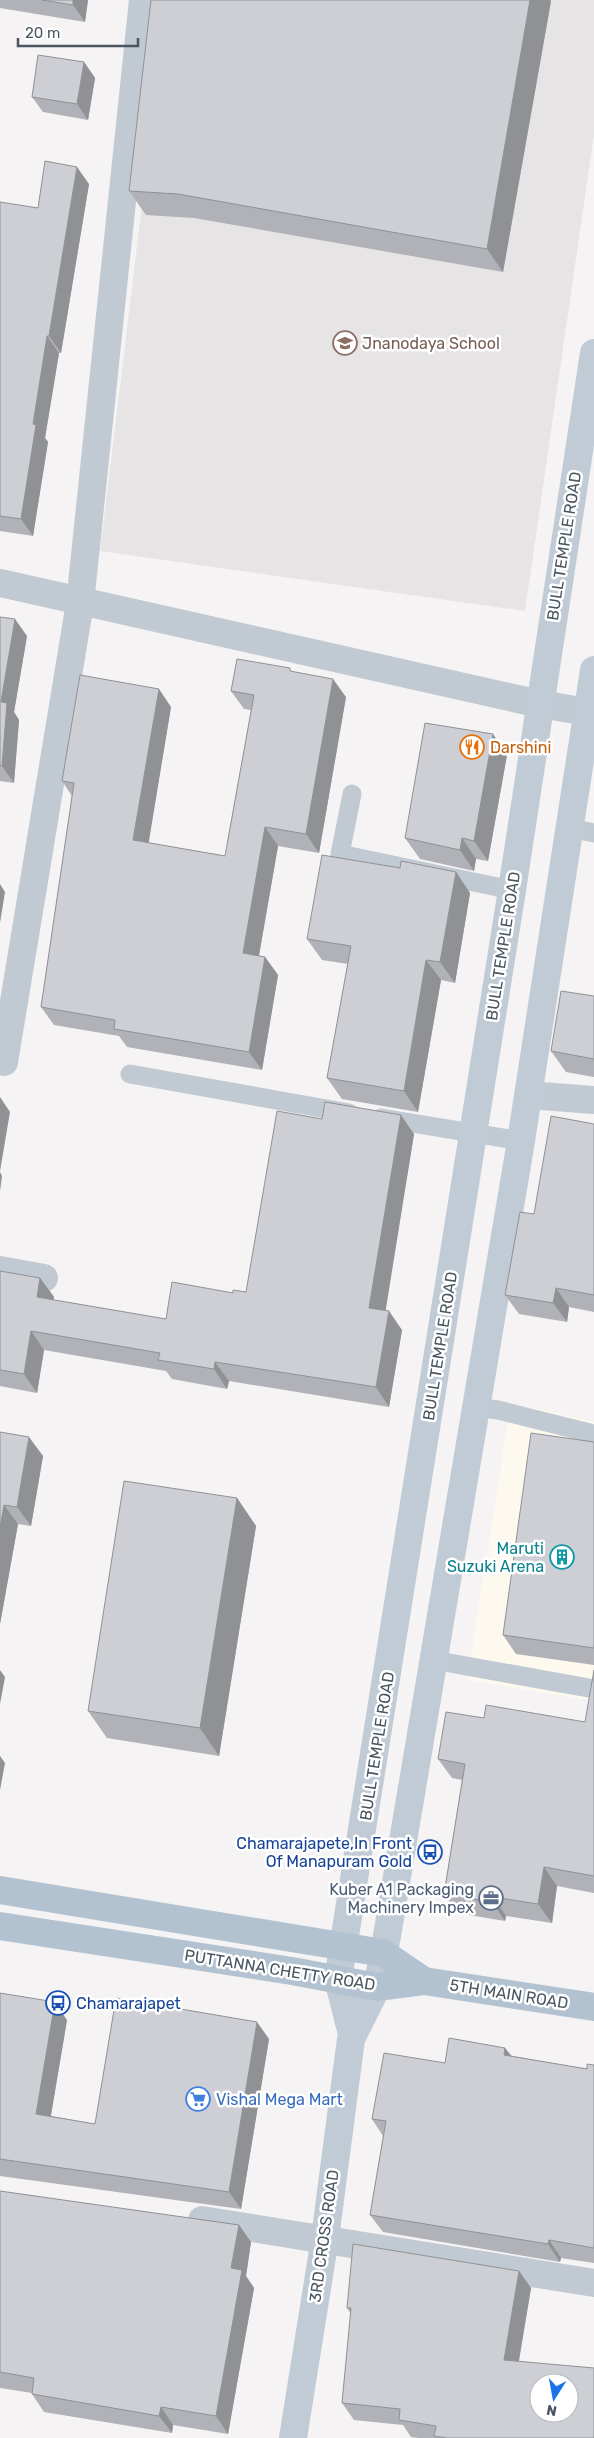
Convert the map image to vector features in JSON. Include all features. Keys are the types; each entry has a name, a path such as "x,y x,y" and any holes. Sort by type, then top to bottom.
{"main road":[{"name":"BULL TEMPLE ROAD","path":"352,2034 338,1979 358,1865 512,890 594,353"},
{"path":"352,2034 377,1987 528,1095 582,830 594,670"},
{"name":"PUTTANNA CHETTY ROAD","path":"0,1890 343,1948 383,1953 424,1981"},
{"name":"PUTTANNA CHETTY ROAD","path":"0,1926 338,1979 377,1987 424,1981"},
{"name":"5TH MAIN ROAD","path":"424,1981 594,2007"},
{"name":"3RD CROSS ROAD","path":"293,2438 324,2238 352,2034"}],"street":[{"path":"0,1061 4,1062 80,603 143,0"},
{"path":"0,584 540,704 591,712"},
{"path":"528,1095 594,1100"},
{"path":"0,1270 44,1278"},
{"path":"177,2216 324,2238 594,2283"}],"lane":[{"path":"352,794 340,854 512,890"},
{"path":"130,1074 521,1141"},
{"path":"476,1407 498,1410 594,1434"},
{"path":"433,1660 594,1689"}],"shaded area":[{"name":"Jnanodaya School","path":"167,0 594,0 594,134 525,611 100,551"},
{"path":"511,1403 594,1422 594,1701 467,1680"}],"building":[{"path":"42,0 73,0 73,5"},
{"path":"151,0 530,0 487,249 178,194 129,191"},
{"path":"38,55 84,62 77,104 32,97"},
{"path":"45,161 77,167 33,424 36,425 21,519 0,516 0,202 38,208"},
{"path":"0,617 15,619 1,702 7,703 2,766 0,766"},
{"path":"237,659 290,668 290,671 333,679 306,834 265,827 243,953 265,957 249,1052 114,1029 115,1020 41,1007 74,783 62,781 80,675 159,689 133,840 225,856 254,695 231,691"},
{"path":"425,723 493,734 474,841 462,838 460,850 405,838"},
{"path":"322,855 400,868 401,861 456,872 440,962 426,960 404,1091 327,1078 351,946 307,939"},
{"path":"561,991 594,996 594,1059 551,1051"},
{"path":"325,1102 401,1115 369,1308 389,1311 376,1387 215,1362 214,1369 158,1360 160,1353 31,1331 24,1374 0,1370 0,1271 40,1278 37,1297 166,1319 172,1282 233,1293 233,1290 246,1292 277,1111 322,1119"},
{"path":"551,1116 594,1124 594,1295 556,1288 553,1303 505,1295 520,1212 534,1214"},
{"path":"0,1432 29,1437 17,1507 4,1505 0,1528"},
{"name":"Maruti Suzuki Arena","path":"531,1433 594,1442 594,1648 503,1635"},
{"path":"124,1481 237,1498 200,1728 88,1711"},
{"path":"594,1670 594,1876 544,1867 538,1904 493,1897 492,1902 444,1894 465,1764 438,1759 446,1712 484,1718 486,1705 585,1722"},
{"path":"0,1993 55,2002 36,2114 95,2124 116,1998 257,2022 229,2192 0,2159"},
{"path":"449,2038 505,2048 504,2055 587,2069 587,2064 594,2065 594,2248 549,2240 548,2244 370,2215 386,2121 372,2119 384,2053 445,2063"},
{"path":"0,2191 239,2225 231,2268 242,2270 216,2416 161,2407 159,2416 32,2394 34,2378 0,2372"},
{"path":"353,2244 519,2271 504,2360 594,2368 594,2438 447,2438 434,2436 436,2426 399,2420 400,2409 342,2403 351,2308 347,2308"}],"place":[{"name":"Jnanodaya School","path":"345,343"},
{"name":"Darshini","path":"472,747"},
{"name":"Maruti Suzuki Arena","path":"562,1557"},
{"name":"Chamarajapete,In Front Of Manapuram Gold","path":"430,1852"},
{"name":"Kuber A1 Packaging Machinery Impex","path":"491,1898"},
{"name":"Chamarajapet","path":"58,2003"},
{"name":"Vishal Mega Mart","path":"198,2099"}]}
